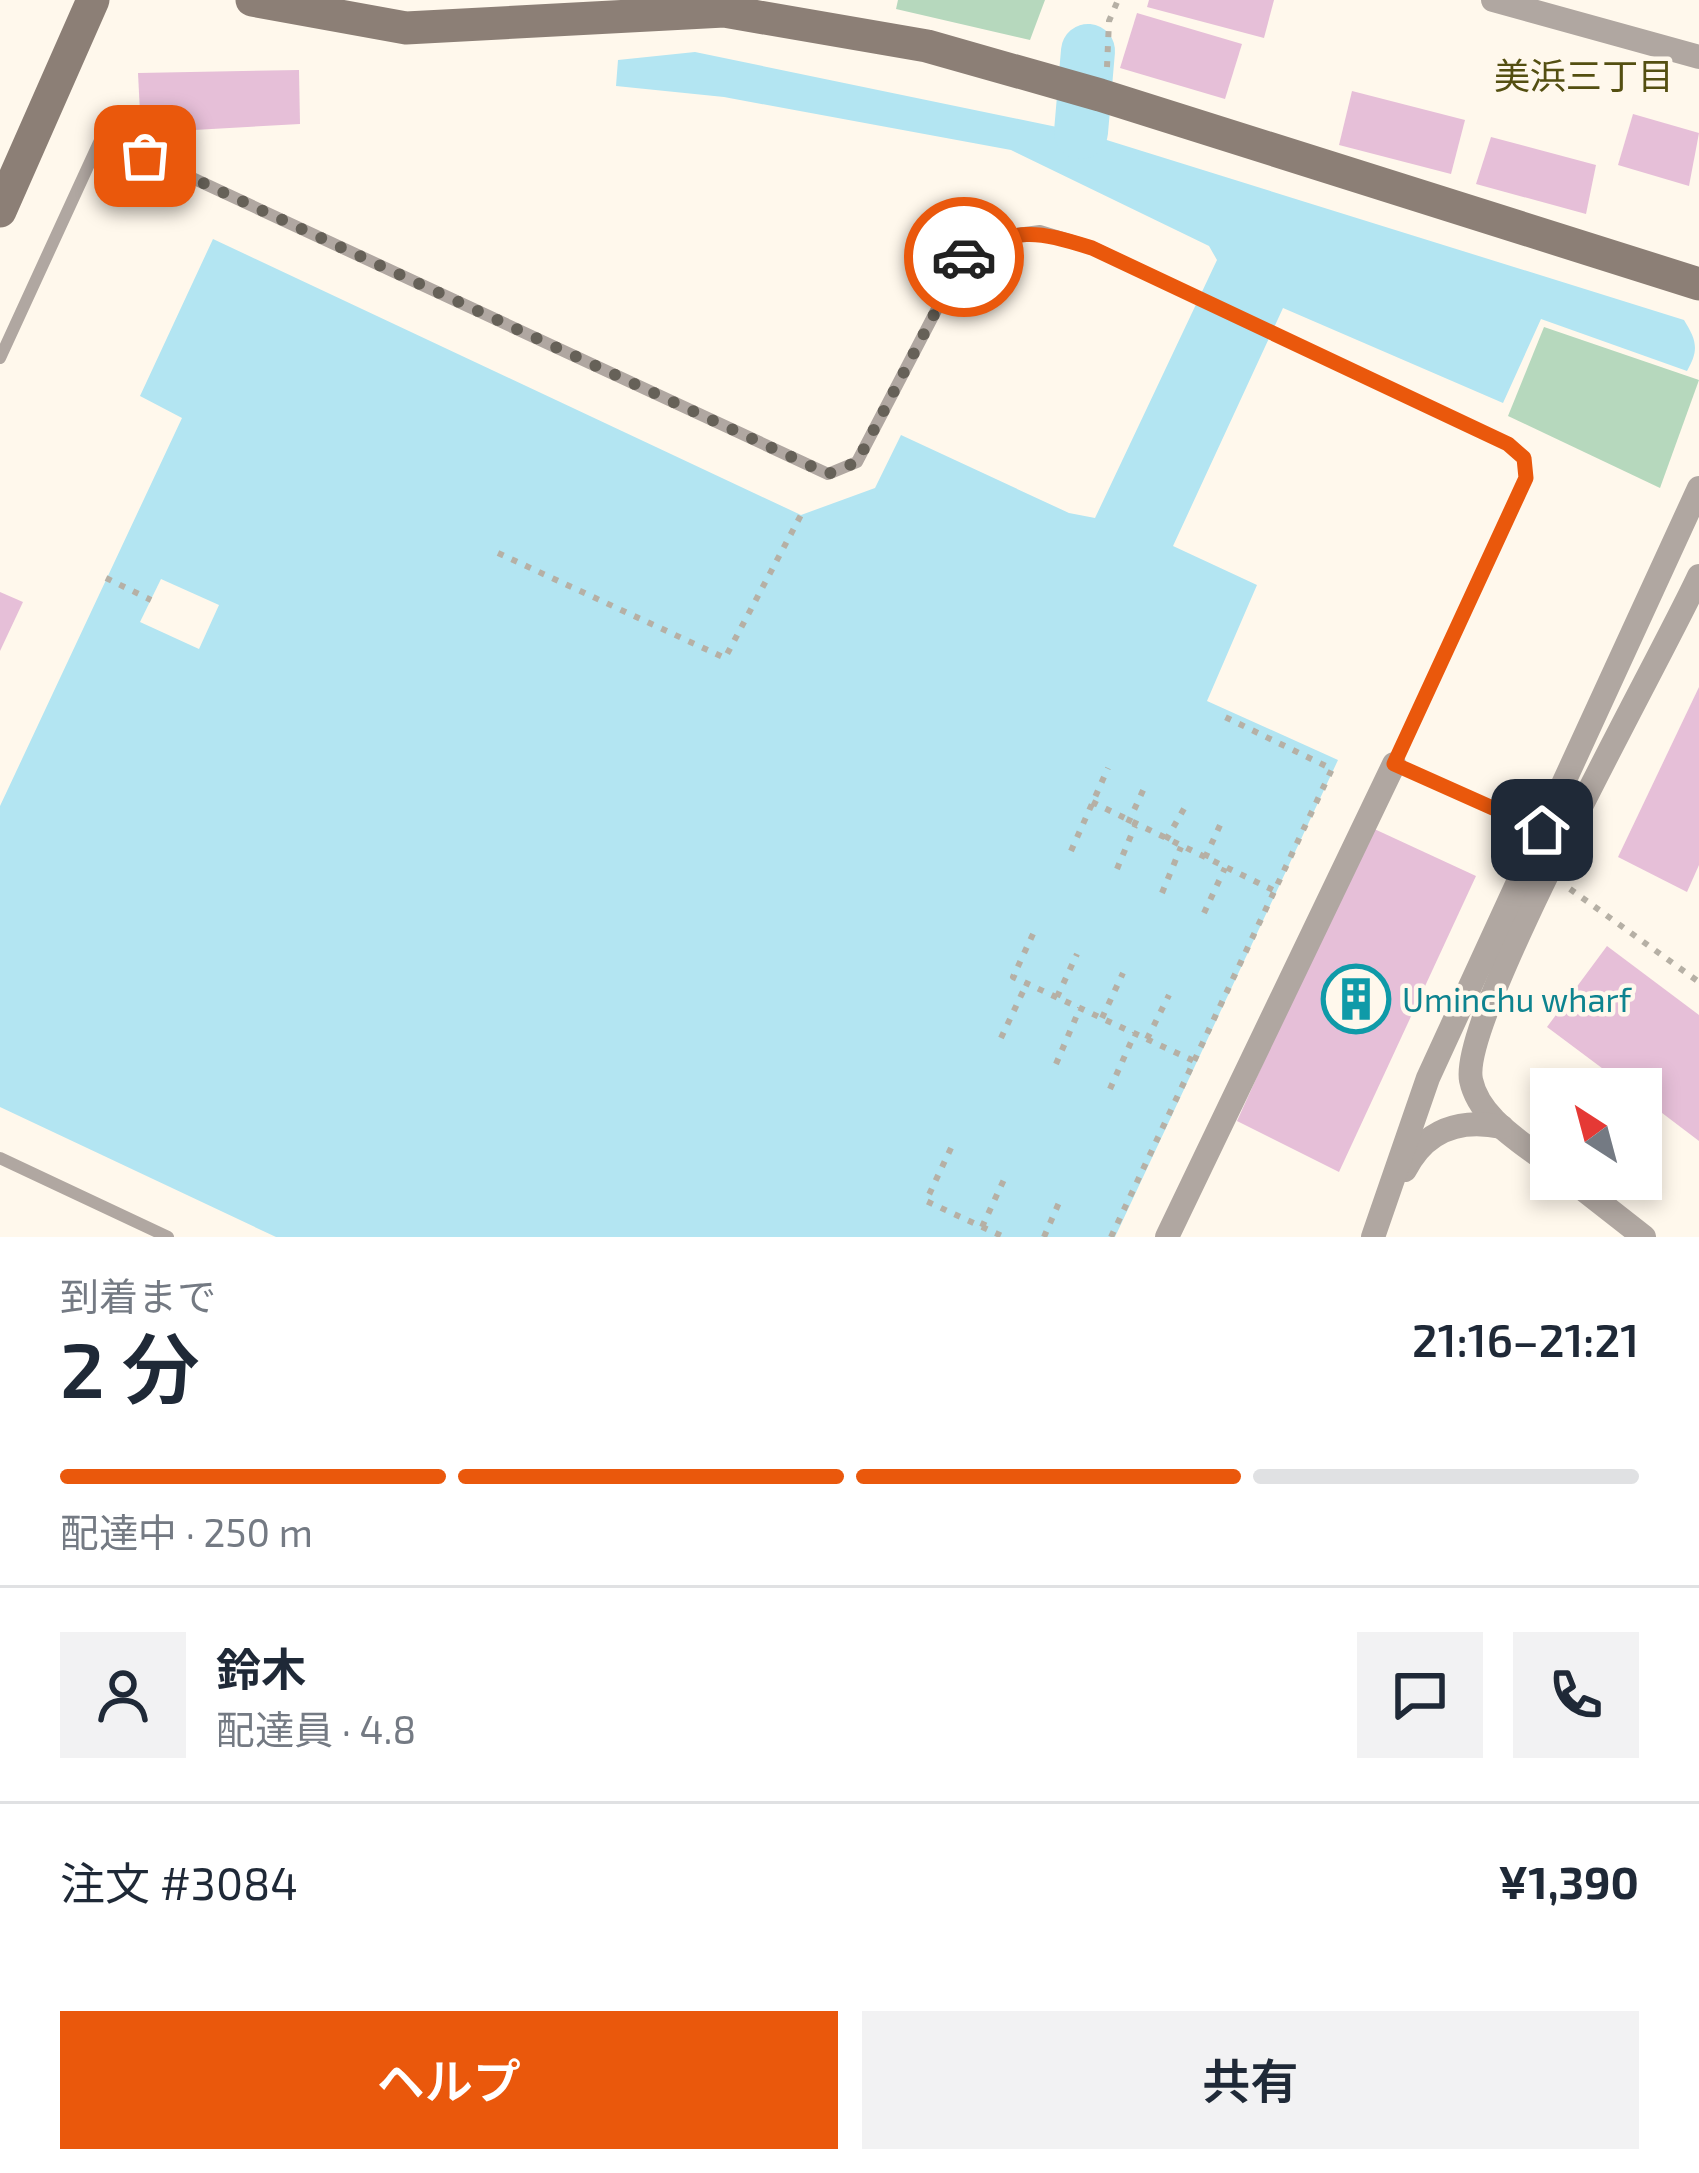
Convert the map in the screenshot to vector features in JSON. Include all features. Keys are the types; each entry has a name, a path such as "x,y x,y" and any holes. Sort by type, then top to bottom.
{"street":[{"path":"0,212 94,0"},
{"path":"252,0 406,28 724,10 927,46 1103,96 1699,284"},
{"path":"1493,0 1699,57"},
{"path":"1374,1234 1428,1078 1699,488"},
{"path":"1530,1148 1502,1126 1476,1095 1470,1066 1546,875 1699,576"},
{"path":"1167,1237 1394,764"},
{"path":"1374,1234 1411,1158 1431,1137 1466,1123 1502,1126"},
{"path":"1597,1200 1644,1237"}],"lane":[{"path":"0,358 102,136 828,474 857,462 964,257 1001,236 1040,231 1134,267 1508,444 1524,458 1526,478 1394,764 1542,830"},
{"path":"0,1158 168,1237"}],"path":[{"path":"1103,96 1109,21 1118,0"},
{"path":"498,553 725,658 801,515"},
{"path":"106,578 151,600"},
{"path":"1111,1237 1332,769 1221,715"},
{"path":"1071,850 1108,768"},
{"path":"1117,869 1146,784"},
{"path":"1092,802 1275,891"},
{"path":"1166,841 1185,807"},
{"path":"1204,858 1222,824"},
{"path":"1162,893 1181,848"},
{"path":"1204,913 1225,868"},
{"path":"1546,875 1699,982"},
{"path":"1033,934 1013,976 1194,1061"},
{"path":"1058,998 1077,954"},
{"path":"1102,1018 1123,973"},
{"path":"1001,1038 1027,983"},
{"path":"1147,1039 1168,995"},
{"path":"1055,1064 1079,1008"},
{"path":"1110,1089 1135,1034"},
{"path":"951,1148 926,1201 1004,1237"},
{"path":"982,1227 1007,1173"},
{"path":"1044,1237 1061,1198"}],"green space":[{"path":"898,0 1045,0 1030,40 896,9"},
{"path":"1544,327 1699,380 1660,488 1508,416"}],"water":[{"path":"695,52 1081,132 1684,320 1695,351 1687,371 1541,319 1503,403 1283,308 1173,546 1257,585 1207,701 1338,760 1115,1237 276,1237 0,1107 0,806 182,418 140,396 213,239 801,515 875,488 901,435 1069,513 1095,518 1217,260 1209,246 1011,150 724,97 616,86 618,60"}],"pier":[{"path":"161,579 219,605 199,649 140,622"}],"building":[{"path":"1149,0 1274,0 1264,38 1147,7"},
{"path":"1137,13 1242,44 1225,99 1120,68"},
{"path":"299,70 300,124 141,133 138,73"},
{"path":"1352,91 1465,120 1451,174 1339,145"},
{"path":"1633,114 1699,133 1689,186 1618,165"},
{"path":"1491,137 1596,165 1586,214 1476,184"},
{"path":"0,592 23,602 0,651"},
{"path":"1699,687 1699,865 1687,892 1618,857"},
{"name":"Uminchu wharf","path":"1370,827 1476,876 1339,1172 1237,1121"},
{"path":"1607,946 1699,1015 1699,1141 1662,1113 1662,1068 1602,1068 1547,1027"}],"waterway":[{"path":"1081,132 1088,51"}],"way so far":[{"path":"145,156 828,474 857,462 964,257"}],"place":[{"name":"Uminchu wharf","path":"1356,999"}],"district":[{"name":"美浜三丁目","path":"1584,74"}],"route":[{"path":"964,257 1001,236 1040,231 1092,248 1508,444 1524,458 1526,478 1394,764 1542,830"}]}
